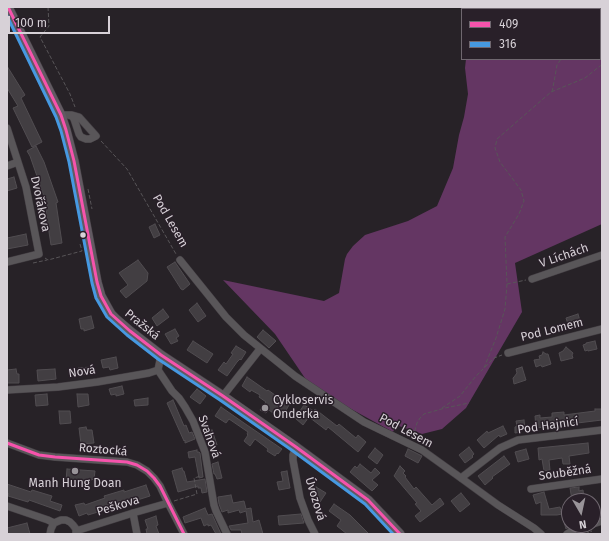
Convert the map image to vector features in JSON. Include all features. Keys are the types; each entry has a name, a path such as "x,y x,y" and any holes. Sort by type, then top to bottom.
{"main road":[{"name":"Pražská","path":"8,7 64,115 98,288 116,320 161,355 296,447 368,500 398,533"}],"street":[{"path":"64,115 75,115 79,117 96,136 90,139 81,137 72,116 64,115"},
{"name":"Dvořákova","path":"7,128 26,187 39,254"},
{"path":"7,166 18,162"},
{"path":"7,262 39,254"},
{"name":"V Líchách","path":"532,279 602,255"},
{"name":"Pod Lesem","path":"180,260 226,317 244,336 294,376 364,422 422,450 541,534"},
{"name":"Pod Lomem","path":"508,353 602,329"},
{"path":"223,396 260,349"},
{"path":"158,370 161,355"},
{"name":"Nová","path":"7,390 58,387 97,382 149,373 158,370"},
{"name":"Svahová","path":"158,370 193,420 205,452 216,511 227,534"},
{"name":"Pod Hajnicí","path":"461,478 500,448 518,440 602,430"},
{"name":"Roztocká","path":"7,443 39,455 127,462 137,465 147,471 160,486 184,534"},
{"name":"Úvozová","path":"296,447 293,460 300,498 315,534"},
{"name":"Souběžná","path":"531,489 602,479"},
{"name":"Peškova","path":"76,532 133,512 168,503"},
{"path":"7,506 48,520 54,524"},
{"path":"133,512 137,534"},
{"path":"50,534 54,524 61,520 70,522 76,532"}],"path":[{"path":"48,7 49,26 40,37 70,94 79,117"},
{"path":"552,92 557,65 560,60"},
{"path":"484,368 496,338 505,309 507,284 505,237 520,214 524,201 521,190 500,162 494,148 498,139 552,92 585,78 602,65"},
{"name":"Pod Lesem","path":"96,136 127,169 180,260"},
{"path":"39,254 48,260 82,251 80,244"},
{"path":"507,284 532,279"},
{"path":"442,408 460,396 476,376 494,358 508,353"},
{"path":"409,445 416,423 424,414 442,408 469,403"},
{"path":"178,499 197,494 194,478 210,475"},
{"path":"585,534 592,531 594,534"}],"shaded area":[{"path":"602,7 602,224 515,263 522,312 466,408 442,429 422,434 396,425 393,432 311,387 275,334 223,280 324,301 339,293 347,254 365,235 408,221 437,206 453,168 464,117 468,94 465,68 466,60 601,60 601,8 470,8"}],"building":[{"path":"7,66 25,95 21,98 42,142 32,147 13,108 18,106 7,88"},
{"path":"36,146 44,162 58,202 56,203 62,243 51,245 46,212 46,208 48,208 27,151"},
{"path":"14,177 17,188 7,191 7,179"},
{"path":"155,224 160,235 154,238 149,227"},
{"path":"26,234 28,245 7,249 7,238"},
{"path":"138,260 148,273 147,281 126,298 120,291 128,285 119,273"},
{"path":"175,262 190,284 183,290 167,267"},
{"path":"197,303 206,316 198,322 189,310"},
{"path":"163,309 169,317 157,326 152,318"},
{"path":"578,314 581,324 569,327 566,318"},
{"path":"91,316 94,328 84,331 84,329 81,329 79,319"},
{"path":"175,329 179,336 176,338 178,341 171,344 165,334"},
{"path":"263,330 276,341 269,348 257,337"},
{"path":"193,341 213,354 207,363 187,350"},
{"path":"595,341 597,349 585,351 583,345"},
{"path":"236,346 246,352 227,376 218,370 224,362 226,364 233,354 231,353"},
{"path":"566,347 573,353 573,358 561,361 559,353"},
{"path":"543,352 548,354 551,364 536,367 534,360 540,359 539,356 542,355"},
{"path":"116,357 118,368 110,370 109,367 103,368 101,360"},
{"path":"91,367 91,374 79,375 78,368"},
{"path":"522,367 526,380 514,384 513,378 517,373 516,369"},
{"path":"16,369 17,374 19,374 19,383 7,383 7,370"},
{"path":"55,369 56,379 38,381 37,370"},
{"path":"247,377 289,405 284,414 276,409 273,413 269,410 266,413 260,410 266,402 259,397 260,395 251,390 250,392 242,386"},
{"path":"122,386 124,394 116,396 116,394 111,395 109,389"},
{"path":"197,389 206,396 200,404 190,397"},
{"path":"47,394 48,405 36,406 35,395"},
{"path":"77,394 88,394 89,405 78,407"},
{"path":"148,398 148,405 135,406 134,400"},
{"path":"173,400 184,426 186,425 189,433 192,432 195,439 185,443 185,440 184,441 167,403"},
{"path":"304,405 314,411 315,409 337,426 339,424 356,438 358,435 366,442 358,452 328,427 326,430 309,417 303,425 295,418"},
{"path":"221,407 282,449 275,456 267,451 268,449 255,439 250,446 244,441 248,435 248,432 229,419 226,423 215,416"},
{"path":"595,409 602,409 602,420 536,428 535,416 540,415 540,418 552,417 552,413 564,412 564,415 595,411"},
{"path":"59,411 70,411 71,423 60,424"},
{"path":"524,420 525,429 521,430 521,432 515,433 515,427 517,426 516,421"},
{"path":"503,426 507,434 500,437 499,435 484,448 477,440 487,431 488,433"},
{"path":"86,427 87,430 92,430 94,443 81,444 79,428"},
{"path":"212,430 217,445 211,447 206,432"},
{"path":"588,443 589,453 569,456 570,464 563,464 562,458 549,460 550,470 544,471 542,459 539,460 538,448"},
{"path":"469,447 474,454 472,456 473,457 465,463 459,455"},
{"path":"375,448 383,455 377,464 368,457"},
{"path":"408,449 422,456 418,463 405,456"},
{"path":"526,449 529,459 518,462 515,452"},
{"path":"197,450 197,452 200,453 203,477 199,478 195,457 189,458 188,452"},
{"path":"504,456 510,464 492,477 493,478 485,485 478,476"},
{"path":"218,462 222,478 217,479 214,474 212,464"},
{"path":"360,464 371,473 375,468 380,473 372,480 378,485 372,491 350,472 355,466 357,468"},
{"path":"400,466 405,471 403,473 406,476 405,477 414,489 416,487 432,505 440,498 444,504 420,522 415,516 421,511 415,504 417,503 394,476"},
{"path":"182,468 187,482 205,479 207,492 202,493 201,488 198,488 198,486 178,492 172,471"},
{"path":"67,469 95,471 94,479 80,484 68,483 66,481"},
{"path":"287,471 290,488 279,490 277,482 283,481 281,472"},
{"path":"7,484 31,492 32,490 52,496 50,501 62,505 60,511 29,500 28,502 8,496"},
{"path":"146,485 150,496 128,503 127,501 107,507 108,509 88,515 87,513 79,516 75,505 84,503 85,505 105,498 104,496"},
{"path":"316,487 326,493 320,502 310,496"},
{"path":"579,487 579,491 583,490 583,493 571,493 570,488"},
{"path":"544,492 549,509 560,507 561,514 541,515 541,502 536,504 533,495"},
{"path":"461,493 470,504 460,512 451,501"},
{"path":"231,495 233,503 244,501 246,509 251,508 253,522 259,520 263,534 242,534 241,530 231,530 229,526 248,523 246,511 240,513 239,510 228,513 228,510 222,512 218,497"},
{"path":"334,504 350,515 369,534 347,534 337,526 341,520 329,511"},
{"path":"205,508 208,515 212,514 221,534 216,534 211,525 208,526 208,524 204,526 201,518 185,523 183,517"},
{"path":"301,514 304,523 279,525 278,516"},
{"path":"156,516 158,525 156,526 159,534 147,534 146,529 148,529 145,520"},
{"path":"27,523 30,534 7,534 7,528"}],"transit line":[{"name":"409","path":"8,7 61,115 74,161 97,282 101,296 111,314 161,355 296,447 368,500 400,534"},
{"name":"316","path":"7,16 56,117 61,131 69,162 92,283 96,298 107,317 158,359 293,451 365,504 393,534"},
{"name":"409","path":"7,443 39,455 127,462 137,465 147,471 160,486 184,534"}],"place":[{"name":"Cykloservis Onderka","path":"265,408"},
{"name":"Manh Hung Doan","path":"75,471"}]}
